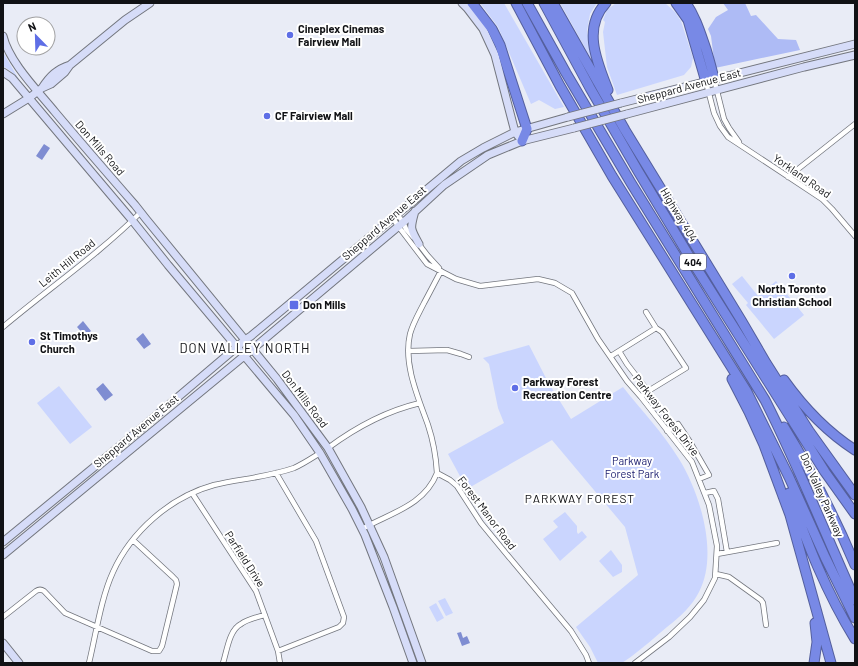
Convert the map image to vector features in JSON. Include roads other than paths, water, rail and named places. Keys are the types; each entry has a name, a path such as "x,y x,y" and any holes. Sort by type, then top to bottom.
{"highway":[{"path":"472,3 492,29 500,45 527,128 522,141"},
{"path":"511,3 576,122 598,158 612,176"},
{"path":"516,3 560,86 612,176 747,392 789,477 825,557 855,618"},
{"name":"404","path":"527,3 630,183 764,400"},
{"name":"Highway 404","path":"544,3 590,88 688,254 825,472 855,514"},
{"name":"Highway 404","path":"553,3 626,130 766,363 809,431 855,495"},
{"path":"606,3 595,21 592,32 593,47 602,74 626,130"},
{"path":"676,3 688,20 693,40 710,81"},
{"path":"686,3 693,13 713,71 710,81"},
{"path":"686,296 726,368 764,445 790,515 830,661"},
{"path":"741,320 792,392 808,411 843,443 855,450"},
{"path":"764,400 784,427 798,450 838,526 855,565"},
{"name":"Don Valley Parkway","path":"764,400 793,458 855,600"},
{"path":"771,441 818,570 842,619 855,639"},
{"path":"809,587 817,633 814,663"}],"main road":[{"path":"3,114 51,84 65,72 70,65 125,20 150,3"},
{"path":"462,3 483,29 495,55 515,132 522,141"},
{"name":"Don Mills Road","path":"3,36 4,42 14,61 40,90 244,340 277,378 328,448 361,507 384,557 422,663"},
{"name":"Sheppard Avenue East","path":"3,542 461,161 483,148 515,132 527,128 855,44"},
{"name":"Sheppard Avenue East","path":"3,555 244,356 444,185 488,155 522,141 855,55"},
{"name":"Don Mills Road","path":"3,72 12,78 29,98 294,415 320,453 362,529 413,663"},
{"path":"415,211 411,228 419,244"},
{"path":"3,643 19,663"}],"street":[{"path":"710,81 724,119 741,145"},
{"path":"710,81 713,91 711,103 720,126 728,137 741,145"},
{"path":"788,177 855,124"},
{"name":"Yorkland Road","path":"741,145 822,199 855,236"},
{"name":"Leith Hill Road","path":"3,327 91,256 141,212"},
{"name":"Parkway Forest Drive","path":"395,216 427,264 456,279 480,286 538,279 555,283 572,293 598,339 627,381 692,462 709,504 717,546 715,578 704,600 690,617 669,637 635,663"},
{"name":"Parkway Forest Drive","path":"400,224 406,229 441,271"},
{"path":"362,529 403,510 419,499 437,473 437,460 411,372 409,351 410,335 413,325 441,271"},
{"path":"641,397 648,391 686,368 662,332 656,328 646,312"},
{"path":"611,356 656,328"},
{"path":"409,351 447,350 469,357"},
{"path":"619,351 648,391"},
{"path":"328,448 363,425 384,415 420,403"},
{"path":"667,430 678,424 690,442 709,475 699,479"},
{"path":"89,663 104,599 112,573 133,540 143,528 164,510 192,493 213,486 293,468 320,453"},
{"path":"276,473 316,541 344,617 343,623 339,627 278,651"},
{"name":"Forest Manor Road","path":"437,473 450,480 457,486 481,523 571,631 586,655 589,663"},
{"path":"705,493 714,490 718,499 728,552"},
{"name":"Parfield Drive","path":"192,493 256,591 278,651 280,663"},
{"path":"3,617 36,591 41,589 65,613 152,651 159,651 162,646 177,584 173,577 133,540"},
{"path":"717,554 777,543"},
{"path":"716,574 729,576 761,600 763,603 766,625"},
{"path":"223,663 232,634 236,628 241,623 265,615"}],"place":[{"name":"Cineplex Cinemas Fairview Mall","path":"290,35"},
{"name":"CF Fairview Mall","path":"267,116"},
{"name":"North Toronto Christian School","path":"792,276"},
{"name":"Don Mills","path":"294,305"},
{"name":"St Timothys Church","path":"32,342"},
{"name":"Parkway Forest Recreation Centre","path":"515,388"}],"district":[{"name":"DON VALLEY NORTH","path":"245,348"},
{"name":"PARKWAY FOREST","path":"580,499"}],"park label":[{"name":"Parkway Forest Park","path":"632,467"}]}
